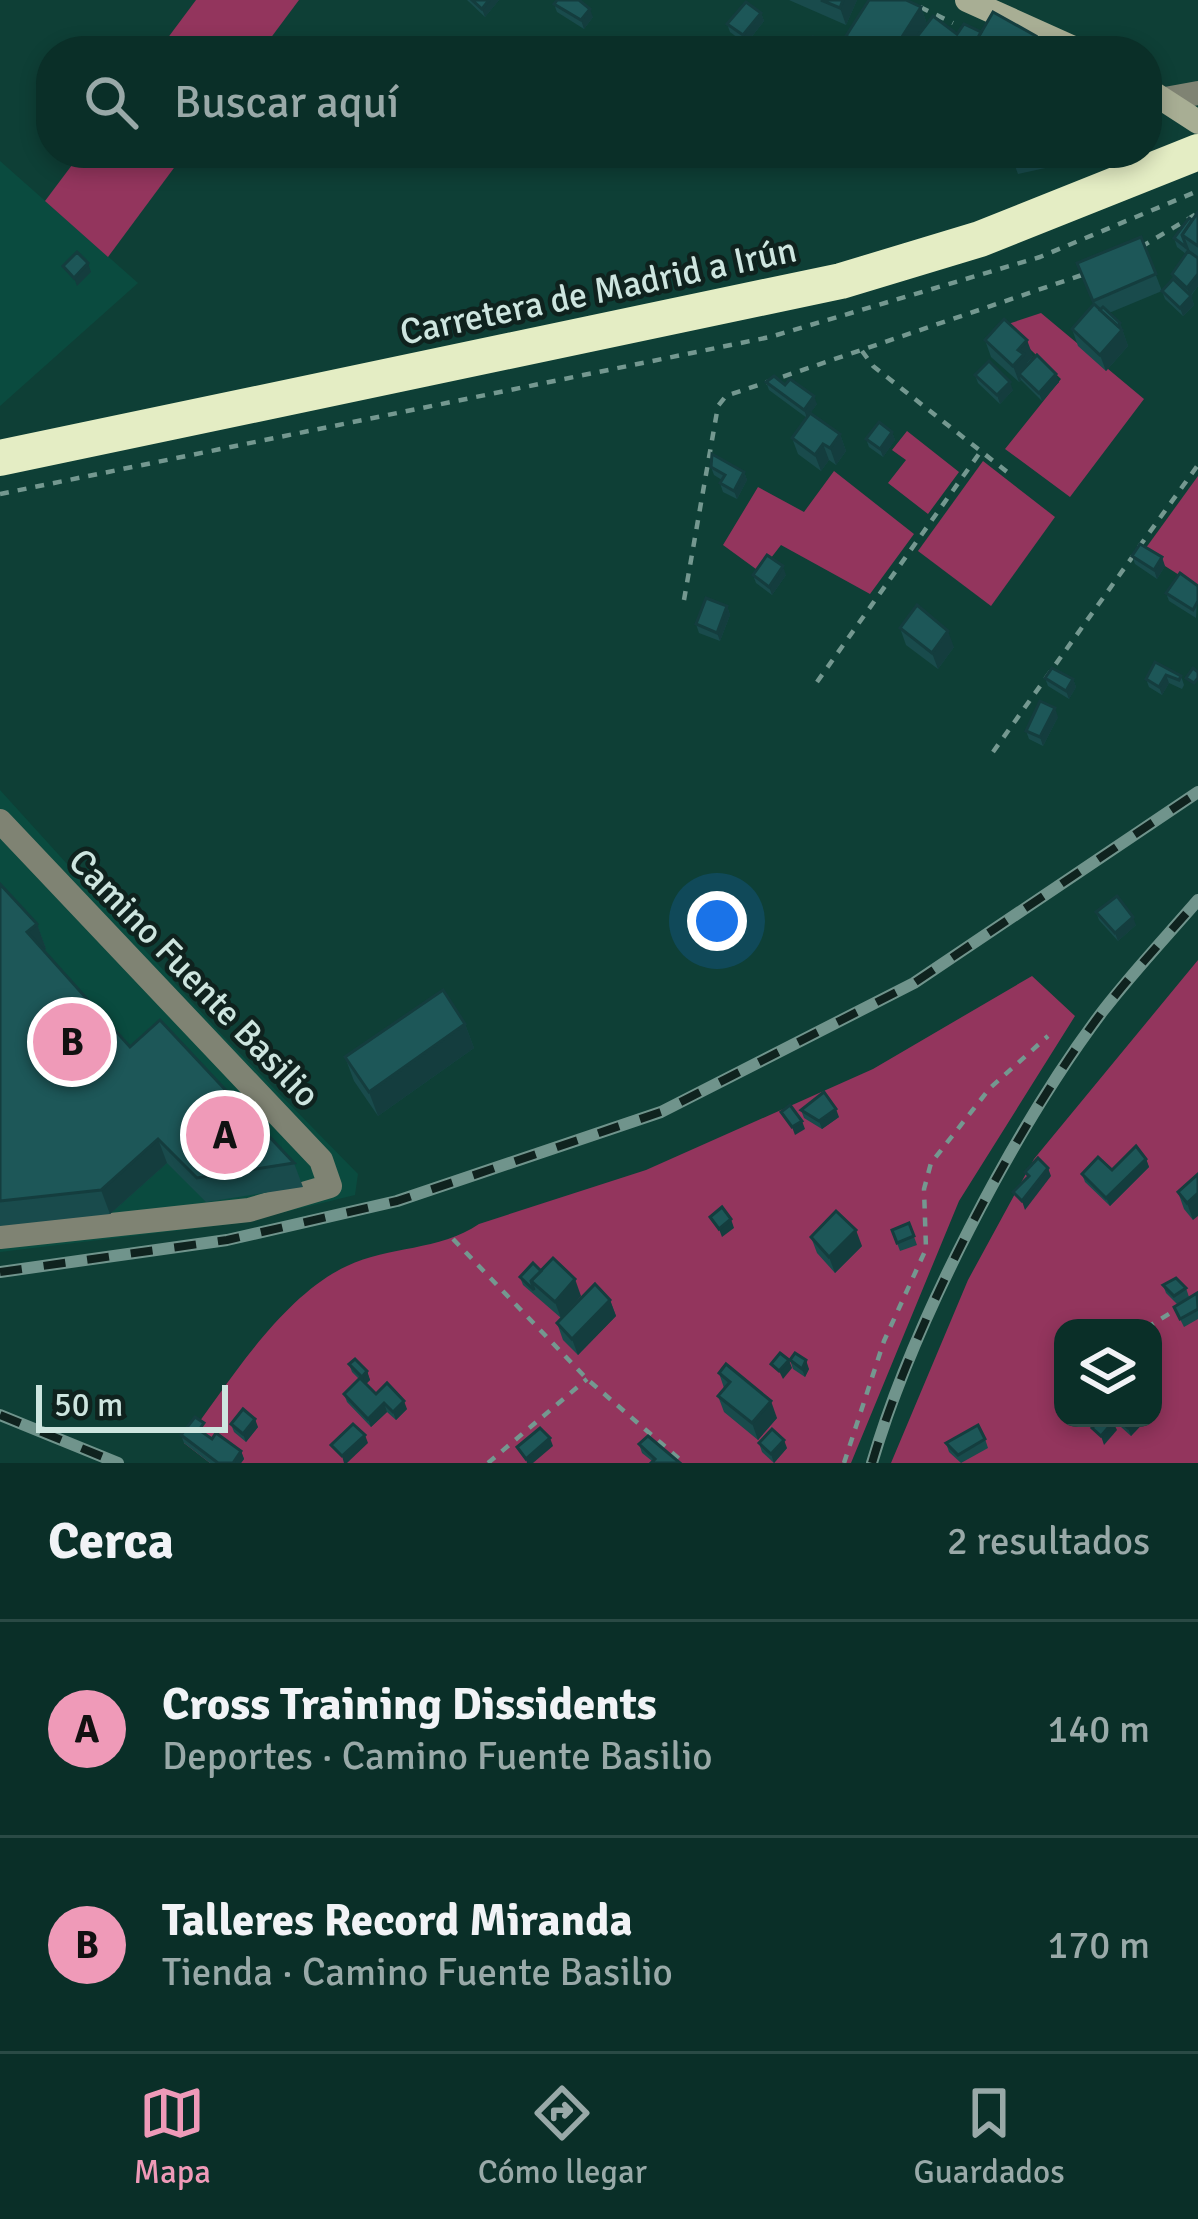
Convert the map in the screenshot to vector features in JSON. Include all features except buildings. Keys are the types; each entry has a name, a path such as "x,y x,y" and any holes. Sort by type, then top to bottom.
{"highway":[{"name":"Carretera de Madrid a Irún","path":"1162,166 1198,152"},
{"name":"Carretera de Madrid a Irún","path":"0,458 841,281 980,239 1158,168"},
{"name":"Carretera de Madrid a Irún","path":"0,478 797,315 901,289 1025,248 1198,176"}],"street":[{"path":"967,0 1047,36"},
{"path":"1162,94 1198,93"},
{"path":"1162,98 1198,122"},
{"name":"Camino Fuente Basilio","path":"0,821 321,1160 330,1186 249,1210 0,1237"}],"path":[{"path":"904,0 968,30"},
{"path":"1127,254 1198,213"},
{"path":"683,600 718,406 742,387 1052,289 1090,271"},
{"path":"862,350 873,366 1011,475"},
{"path":"817,682 981,451"},
{"path":"994,752 1198,465"},
{"path":"844,1463 884,1341 926,1249 924,1189 932,1163 990,1088 1048,1036"},
{"path":"453,1239 587,1379 684,1463"},
{"path":"1161,1319 1182,1306"},
{"path":"488,1463 587,1379"}],"shaded area":[{"path":"196,0 299,0 272,36 169,36"},
{"path":"0,161 138,283 0,406"},
{"path":"70,168 174,168 108,257 45,201"},
{"path":"1041,313 1144,399 1070,497 1005,449 1061,379 1005,325"},
{"path":"907,431 959,472 928,514 888,483 906,460 892,450"},
{"path":"983,461 1055,517 991,606 918,551"},
{"path":"834,471 914,534 870,594 781,545 760,572 723,545 758,487 804,512"},
{"path":"1198,476 1198,587 1143,552"},
{"path":"0,790 223,1036 358,1174 355,1195 240,1223 0,1252"},
{"path":"1198,960 1198,1463 891,1463 968,1280 1034,1159"},
{"path":"1032,976 1075,1016 959,1201 851,1463 210,1463 184,1443 277,1321 322,1280 347,1266 447,1239 479,1224 646,1170 873,1069"}],"railway":[{"path":"0,1272 227,1240 397,1201 661,1112 914,983 1198,792"},
{"path":"872,1463 913,1350 1001,1169 1102,1012 1198,900"},
{"path":"0,1415 118,1463"}],"place":[{"name":"Talleres Record Miranda","path":"72,1042"},
{"name":"Cross Training Dissidents","path":"225,1135"}]}
